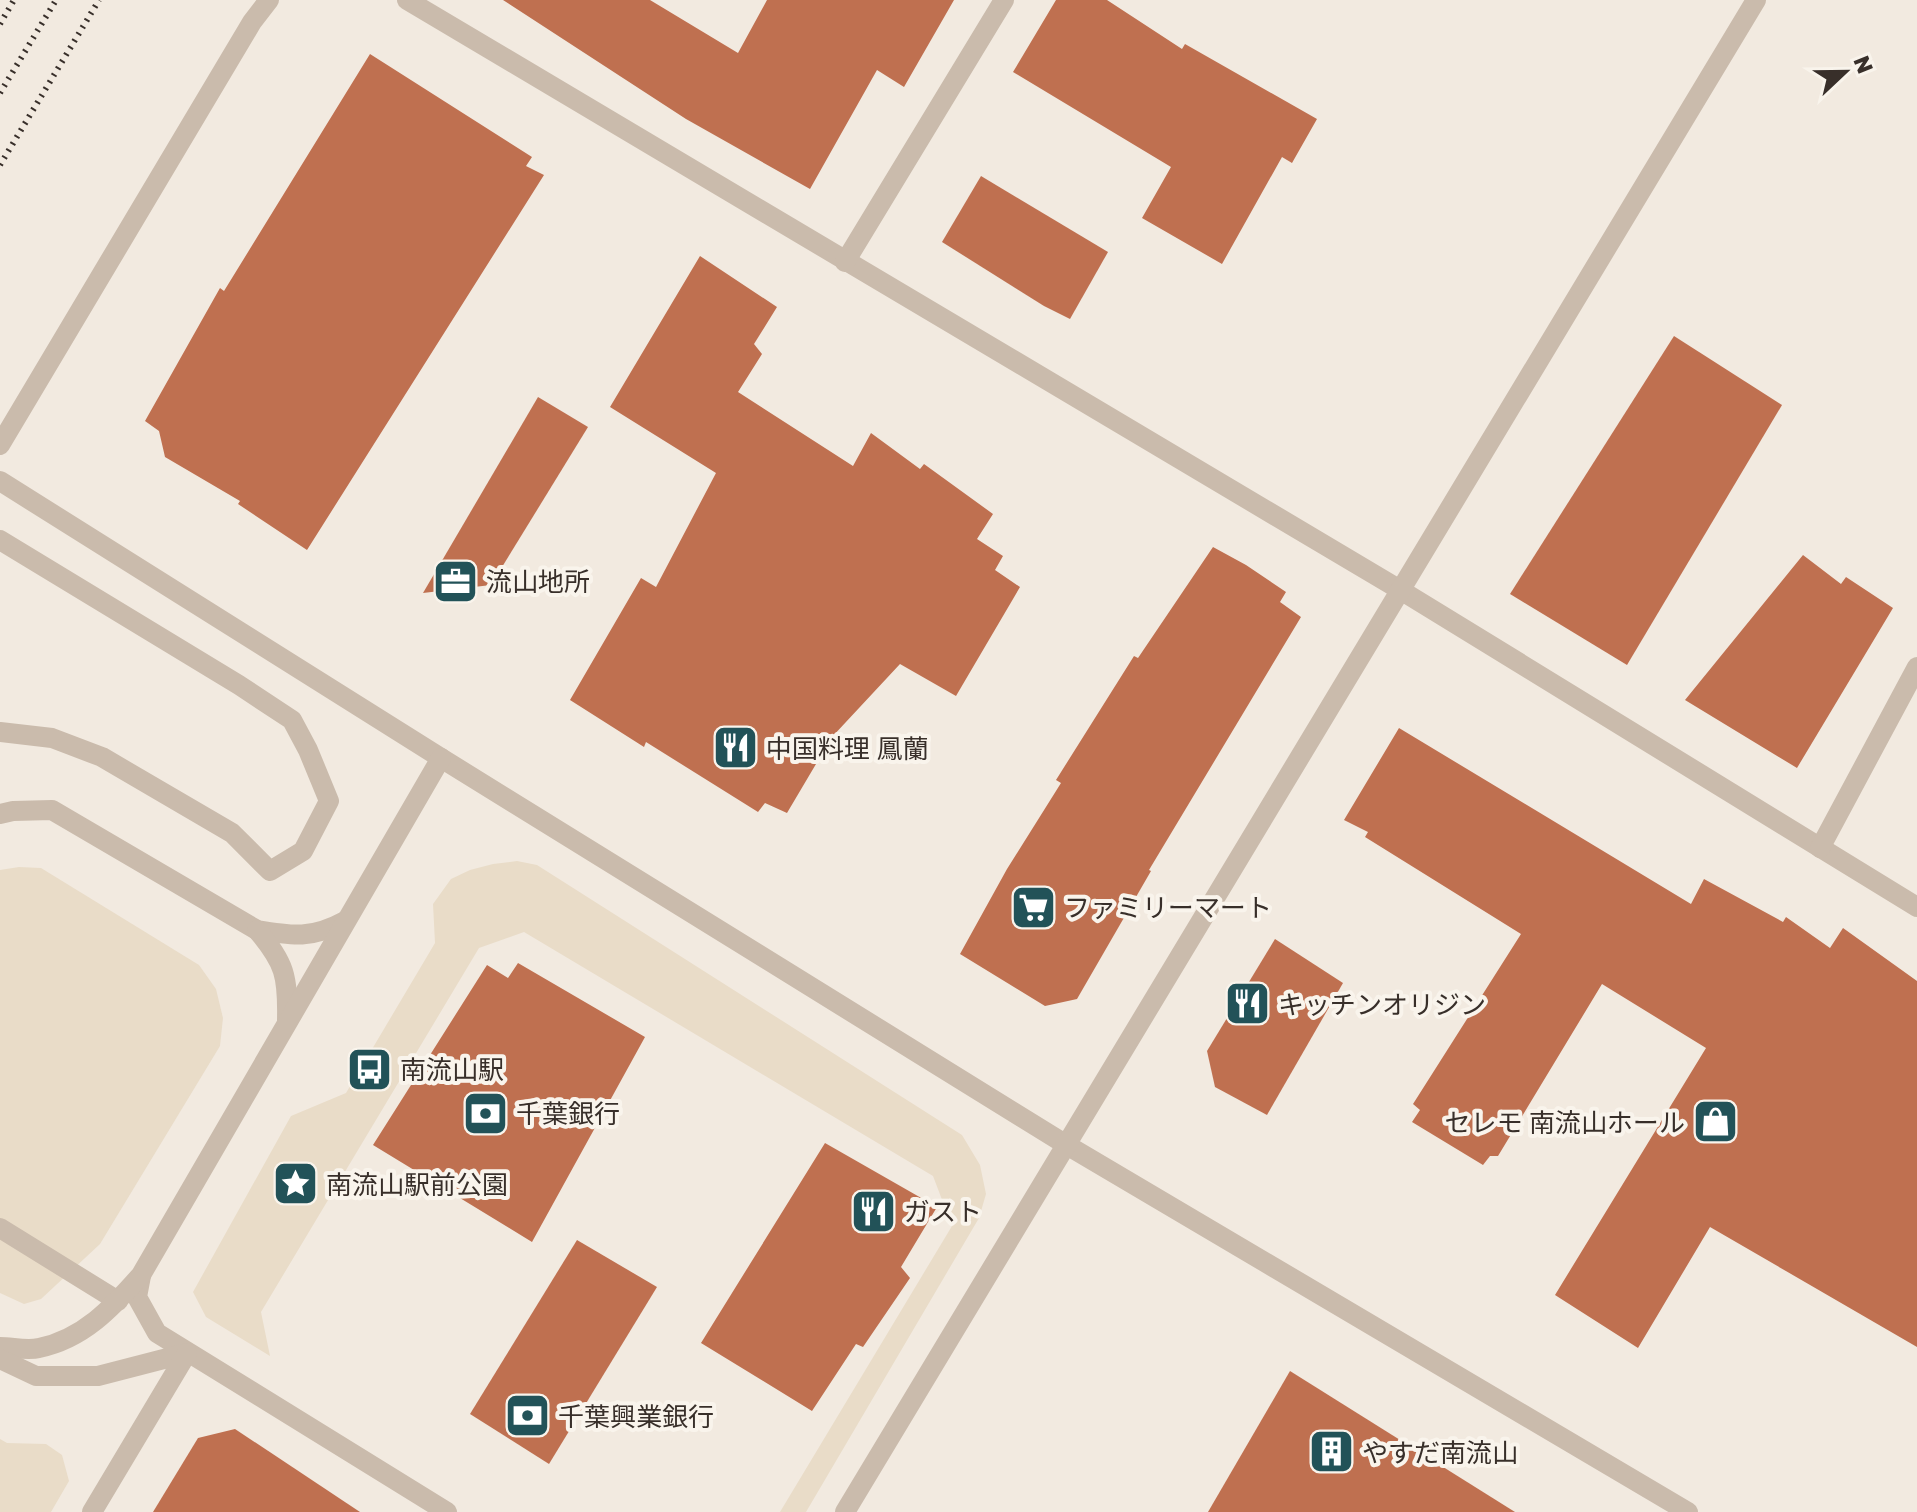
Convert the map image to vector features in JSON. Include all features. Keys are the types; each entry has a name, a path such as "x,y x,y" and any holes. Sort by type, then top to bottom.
{"street":[{"path":"0,445 252,22 269,0"},
{"path":"407,0 1402,591 1917,907"},
{"path":"845,262 1004,0"},
{"path":"845,1512 1756,0"},
{"path":"0,481 1065,1144 1688,1512"},
{"path":"0,540 292,720 329,801 303,851 270,871 232,833 102,757 52,738 0,732"},
{"path":"1820,848 1917,667"},
{"path":"0,1347 37,1349 88,1329 141,1275 441,758"},
{"path":"0,814 52,810 257,930 278,954 288,986 286,1024"},
{"path":"257,930 295,936 325,932 345,921"},
{"path":"0,1228 118,1301"},
{"path":"141,1275 137,1297 157,1333 447,1512"},
{"path":"0,1359 36,1376 98,1376 187,1353"},
{"path":"92,1512 187,1353"}],"shaded area":[{"name":"南流山駅前公園","path":"517,861 537,865 962,1135 980,1165 986,1194 979,1218 806,1512 780,1512 952,1226 933,1176 524,932 479,948 261,1312 270,1356 206,1317 193,1292 291,1116 346,1093 435,943 433,904 451,879 470,870"},
{"path":"41,868 199,965 216,989 223,1018 220,1046 100,1244 41,1299 24,1304 0,1293 0,870"},
{"path":"0,1439 7,1443 46,1444 62,1455 69,1481 51,1512 0,1512"}],"building":[{"path":"503,0 650,0 738,53 767,0 954,0 904,87 877,70 810,189 686,119"},
{"path":"1056,0 1107,0 1182,49 1185,44 1317,119 1292,163 1282,157 1222,264 1142,218 1171,167 1013,72"},
{"path":"370,54 532,157 526,166 544,175 307,550 238,504 240,501 165,457 159,431 145,421 220,288 224,291"},
{"path":"981,176 1108,252 1070,319 942,242"},
{"path":"700,256 777,307 754,344 762,354 738,392 853,466 871,433 920,469 924,464 993,514 977,539 1003,556 995,570 1020,587 956,696 900,664 832,737 787,813 765,803 758,812 646,742 644,747 570,700 641,578 656,587 716,473 610,407"},
{"path":"1674,336 1782,405 1627,665 1510,594"},
{"path":"538,397 588,427 491,585 423,593"},
{"path":"1213,547 1286,592 1280,602 1301,617 1149,870 1077,999 1045,1006 960,954 1007,869 1061,783 1056,780 1134,656 1138,658"},
{"path":"1803,555 1841,584 1846,577 1893,608 1797,768 1685,700"},
{"path":"1399,728 1691,904 1704,879 1783,922 1786,917 1830,948 1843,928 1917,981 1917,1347 1710,1227 1638,1348 1555,1295 1706,1048 1602,984 1498,1156 1490,1156 1483,1165 1412,1122 1420,1110 1413,1104 1521,934 1365,837 1368,832 1344,820"},
{"path":"1275,939 1343,983 1267,1115 1215,1087 1207,1051"},
{"path":"518,963 645,1037 532,1242 373,1145 487,965 508,978"},
{"path":"825,1143 937,1207 901,1267 910,1278 863,1347 856,1344 812,1411 701,1343"},
{"path":"577,1240 657,1287 549,1464 470,1414"},
{"name":"やすだ南流山","path":"1290,1371 1515,1512 1208,1512"},
{"path":"235,1429 360,1512 153,1512 198,1438"}],"railway":[{"path":"0,24 14,0"},
{"path":"0,93 56,0"},
{"path":"0,165 99,0"}],"place":[{"name":"流山地所","path":"455,581"},
{"name":"中国料理 鳳蘭","path":"735,748"},
{"name":"ファミリーマート","path":"1033,907"},
{"name":"キッチンオリジン","path":"1247,1004"},
{"name":"南流山駅","path":"369,1069"},
{"name":"千葉銀行","path":"485,1113"},
{"name":"セレモ 南流山ホール","path":"1716,1122"},
{"name":"南流山駅前公園","path":"295,1184"},
{"name":"ガスト","path":"873,1211"},
{"name":"千葉興業銀行","path":"527,1416"},
{"name":"やすだ南流山","path":"1331,1452"}]}
